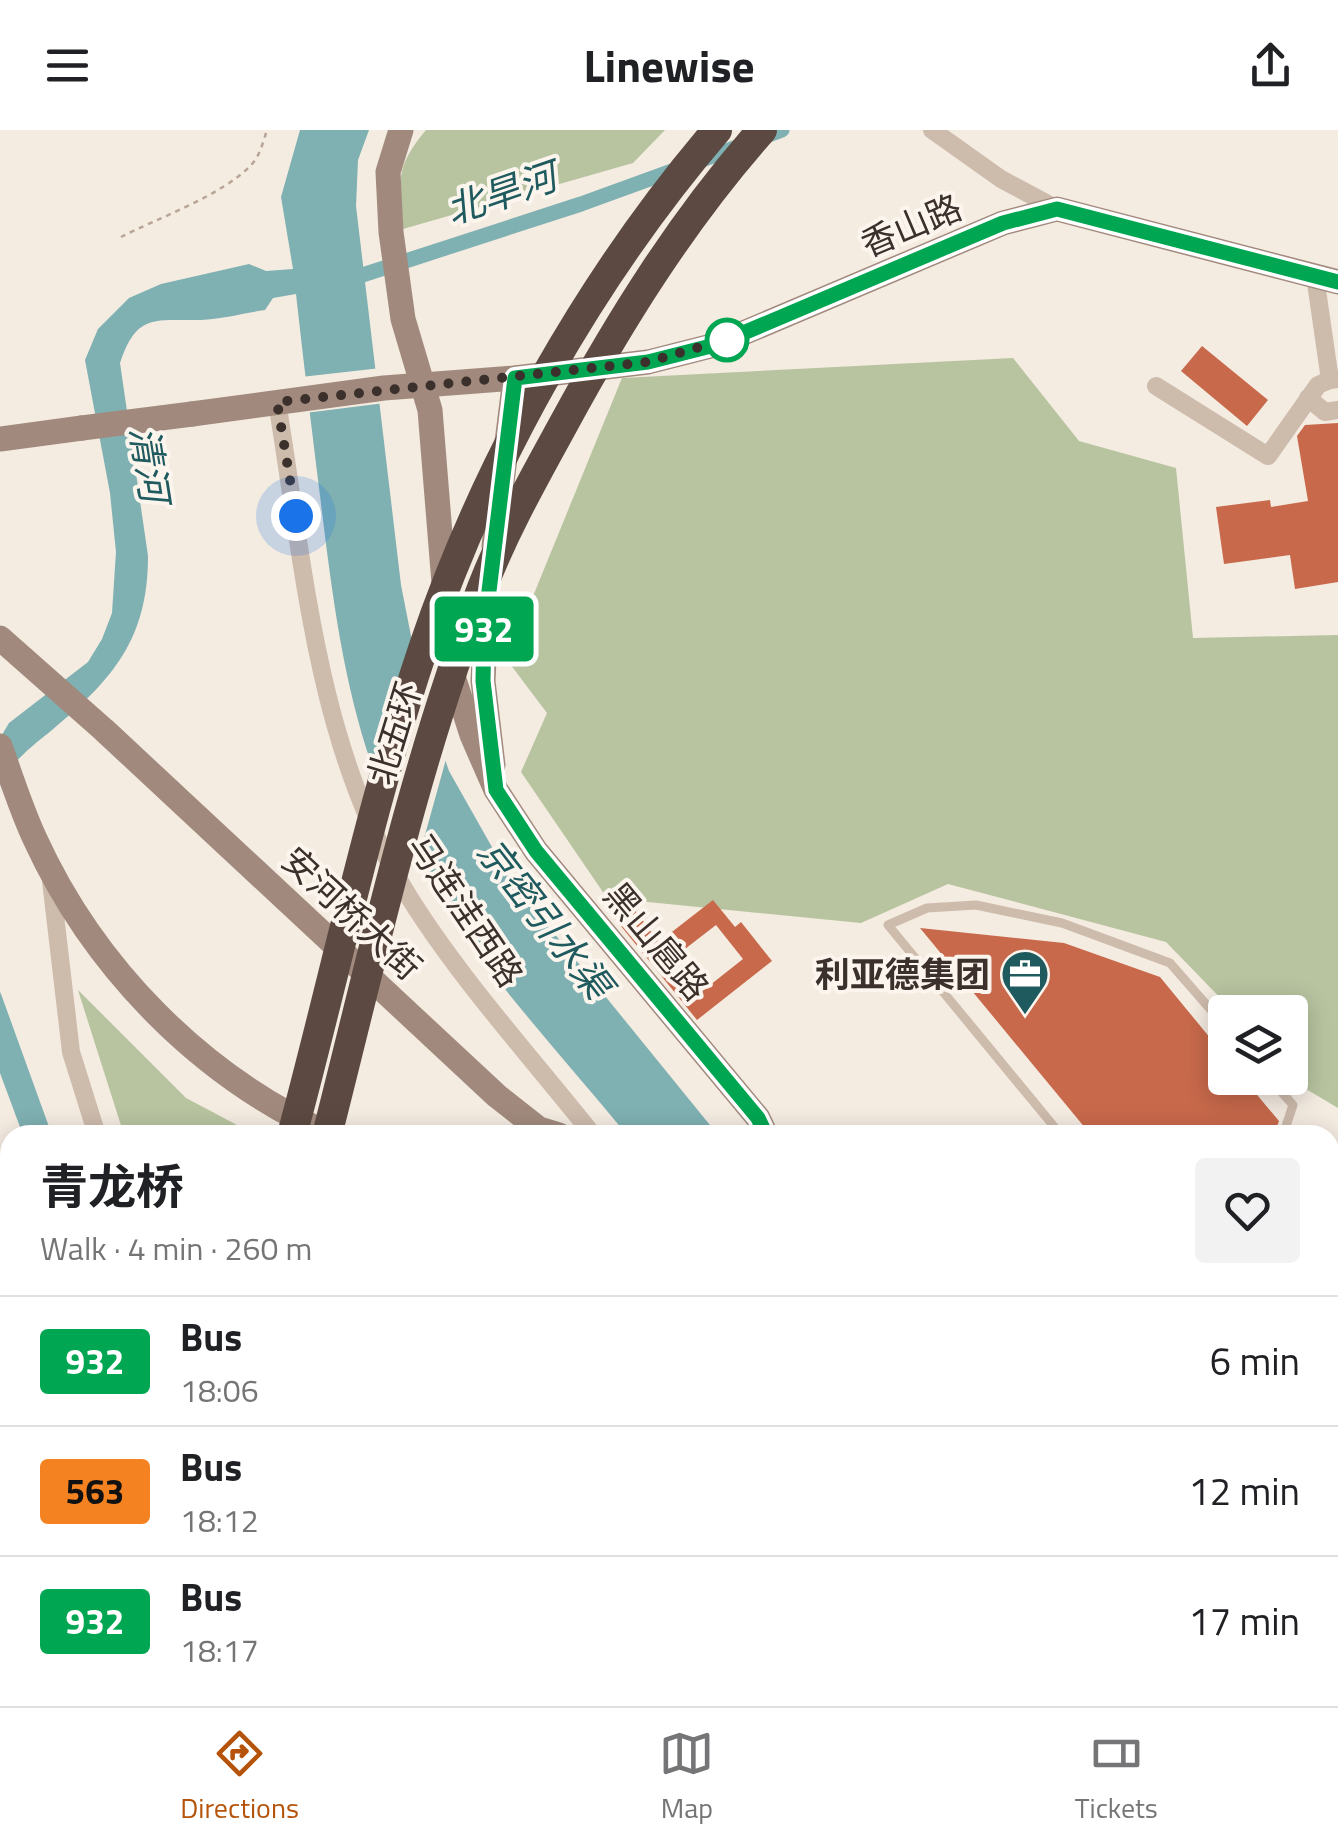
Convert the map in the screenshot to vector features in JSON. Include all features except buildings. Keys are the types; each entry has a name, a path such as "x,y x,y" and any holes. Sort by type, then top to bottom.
{"highway":[{"name":"北五环","path":"295,1125 389,756 454,568 504,457 582,318 668,188 717,130"},
{"name":"北五环","path":"332,1125 422,768 484,584 537,470 586,379 691,216 762,130"}],"street":[{"name":"黑山扈路","path":"400,130 388,172 391,232 403,320 430,410 451,670 472,735 496,790 536,851 761,1125"},
{"path":"932,130 1002,180 1057,209"},
{"name":"香山路","path":"422,385 648,362 715,345 1003,223 1057,209 1326,279"},
{"path":"1156,386 1268,456 1318,386 1334,379 1326,279"},
{"path":"496,790 483,681 484,632 515,378"},
{"path":"0,439 422,385"},
{"path":"1308,398 1325,412 1338,410"},
{"name":"马连洼西路","path":"288,400 321,669 339,737 366,809 402,886 435,934 584,1125"},
{"name":"安河桥大街","path":"0,638 496,1096 533,1125"},
{"path":"0,746 24,813 50,867 104,954 166,1023 216,1067 312,1125"},
{"path":"50,867 71,1052 94,1125"}],"lane":[{"path":"1050,1125 888,925 927,908 976,905 1062,923 1170,963 1208,1007"},
{"path":"350,1004 371,978"},
{"path":"1284,1095 1293,1105 1287,1125"}],"path":[{"path":"121,237 184,207 248,168 261,149 267,130"}],"green space":[{"path":"426,130 665,130 633,163 403,229 401,176 408,155"},
{"path":"1013,358 1079,441 1176,468 1193,638 1338,635 1338,1108 1308,1090 1308,995 1217,995 1166,942 948,884 861,923 607,898 521,772 547,713 507,660 622,378"},
{"path":"78,990 186,1098 237,1125 121,1125"}],"water":[{"path":"300,130 369,130 358,160 356,206 401,585 422,692 449,771 510,879 710,1125 619,1125 472,947 402,837 366,748 343,656 296,294 273,298 265,310 209,319 160,321 141,327 133,335 120,363 148,556 142,611 123,655 109,674 23,755 0,786 0,738 9,723 88,662 112,613 116,552 110,493 85,360 98,329 129,298 161,284 249,264 266,271 293,269 281,197"},
{"path":"0,992 48,1125 19,1125 0,1073"}],"pier":[{"path":"381,368 385,403 305,413 301,377"},
{"path":"418,646 426,691 448,752 415,871 381,803"}],"waterway":[{"name":"北旱河","path":"702,160 782,130"},
{"name":"北旱河","path":"347,280 680,168"}],"bus line":[{"name":"932","path":"761,1125 536,851 496,790 483,681 484,632 515,378 648,362 715,345 1003,223 1057,209 1338,282"}],"place":[{"name":"利亚德集团","path":"1025,1016"}],"route":[{"path":"296,516 277,402 648,362 738,336 727,340"}],"water label":[{"name":"清河","path":"150,464"},
{"name":"京密引水渠","path":"545,918"}]}
